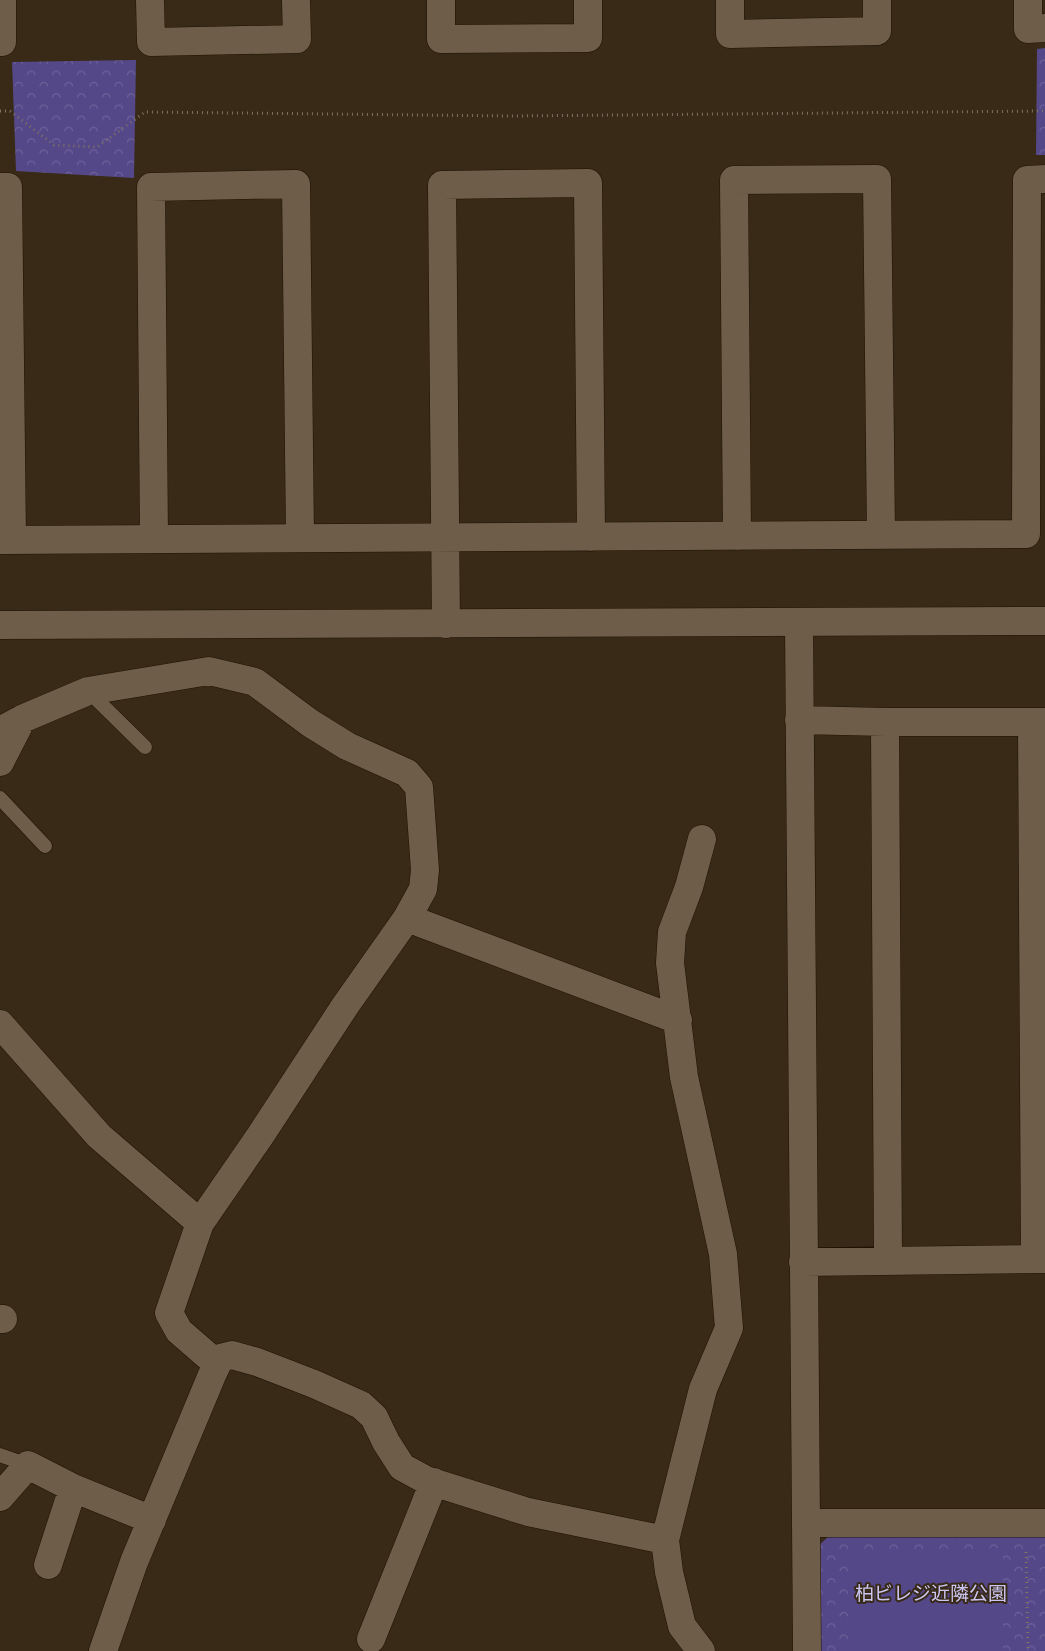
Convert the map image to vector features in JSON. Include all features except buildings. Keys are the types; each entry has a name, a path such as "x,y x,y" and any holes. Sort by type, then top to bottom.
{"street":[{"path":"0,42 2,42 2,0"},
{"path":"150,0 151,42 297,39 296,0"},
{"path":"441,0 441,39 451,39 588,38 588,0"},
{"path":"730,0 730,34 877,31 877,0"},
{"path":"1028,0 1028,29 1045,28"},
{"path":"737,536 734,180 877,179 881,534"},
{"path":"0,187 8,186 6,540 591,537 1026,534 1027,180 1045,180"},
{"path":"446,624 442,185 588,183 591,537"},
{"path":"154,538 151,187 296,184 300,537"},
{"path":"0,625 1045,621"},
{"path":"799,623 807,1651"},
{"path":"0,762 11,725 88,691 209,671 255,682 310,723 347,746 407,773 419,787 425,870 423,889 407,918 345,1006 200,1224 169,1312 179,1331 217,1364"},
{"path":"799,720 1038,722 1040,1259 803,1262"},
{"path":"885,722 888,1260"},
{"path":"701,1651 682,1626 669,1572 665,1540 704,1389 729,1328 723,1254 684,1077 670,963 672,932 702,839"},
{"path":"407,918 678,1020"},
{"path":"0,1024 99,1136 200,1224"},
{"path":"103,1651 134,1562 217,1364 220,1358 232,1355 257,1362 361,1404 374,1417 386,1442 402,1467 426,1480 528,1512 665,1540"},
{"path":"0,1496 28,1465 72,1488 152,1520"},
{"path":"371,1639 434,1482"},
{"path":"48,1565 72,1488"},
{"path":"806,1523 1035,1523"}],"lane":[{"path":"88,691 145,746"},
{"path":"0,798 45,846"},
{"path":"0,1454 28,1465"}],"path":[{"path":"0,111 10,110 54,145 97,147 145,112 522,116 1045,111"},
{"path":"1028,1651 1035,1523"}],"green space":[{"path":"1045,48 1045,155 1036,155 1037,49"},
{"path":"136,60 134,178 16,171 12,62"},
{"name":"柏ビレジ近隣公園","path":"829,1536 1045,1536 1045,1651 817,1651 818,1546"},
{"path":"1003,1548 1003,1651 849,1651 849,1556"}]}
